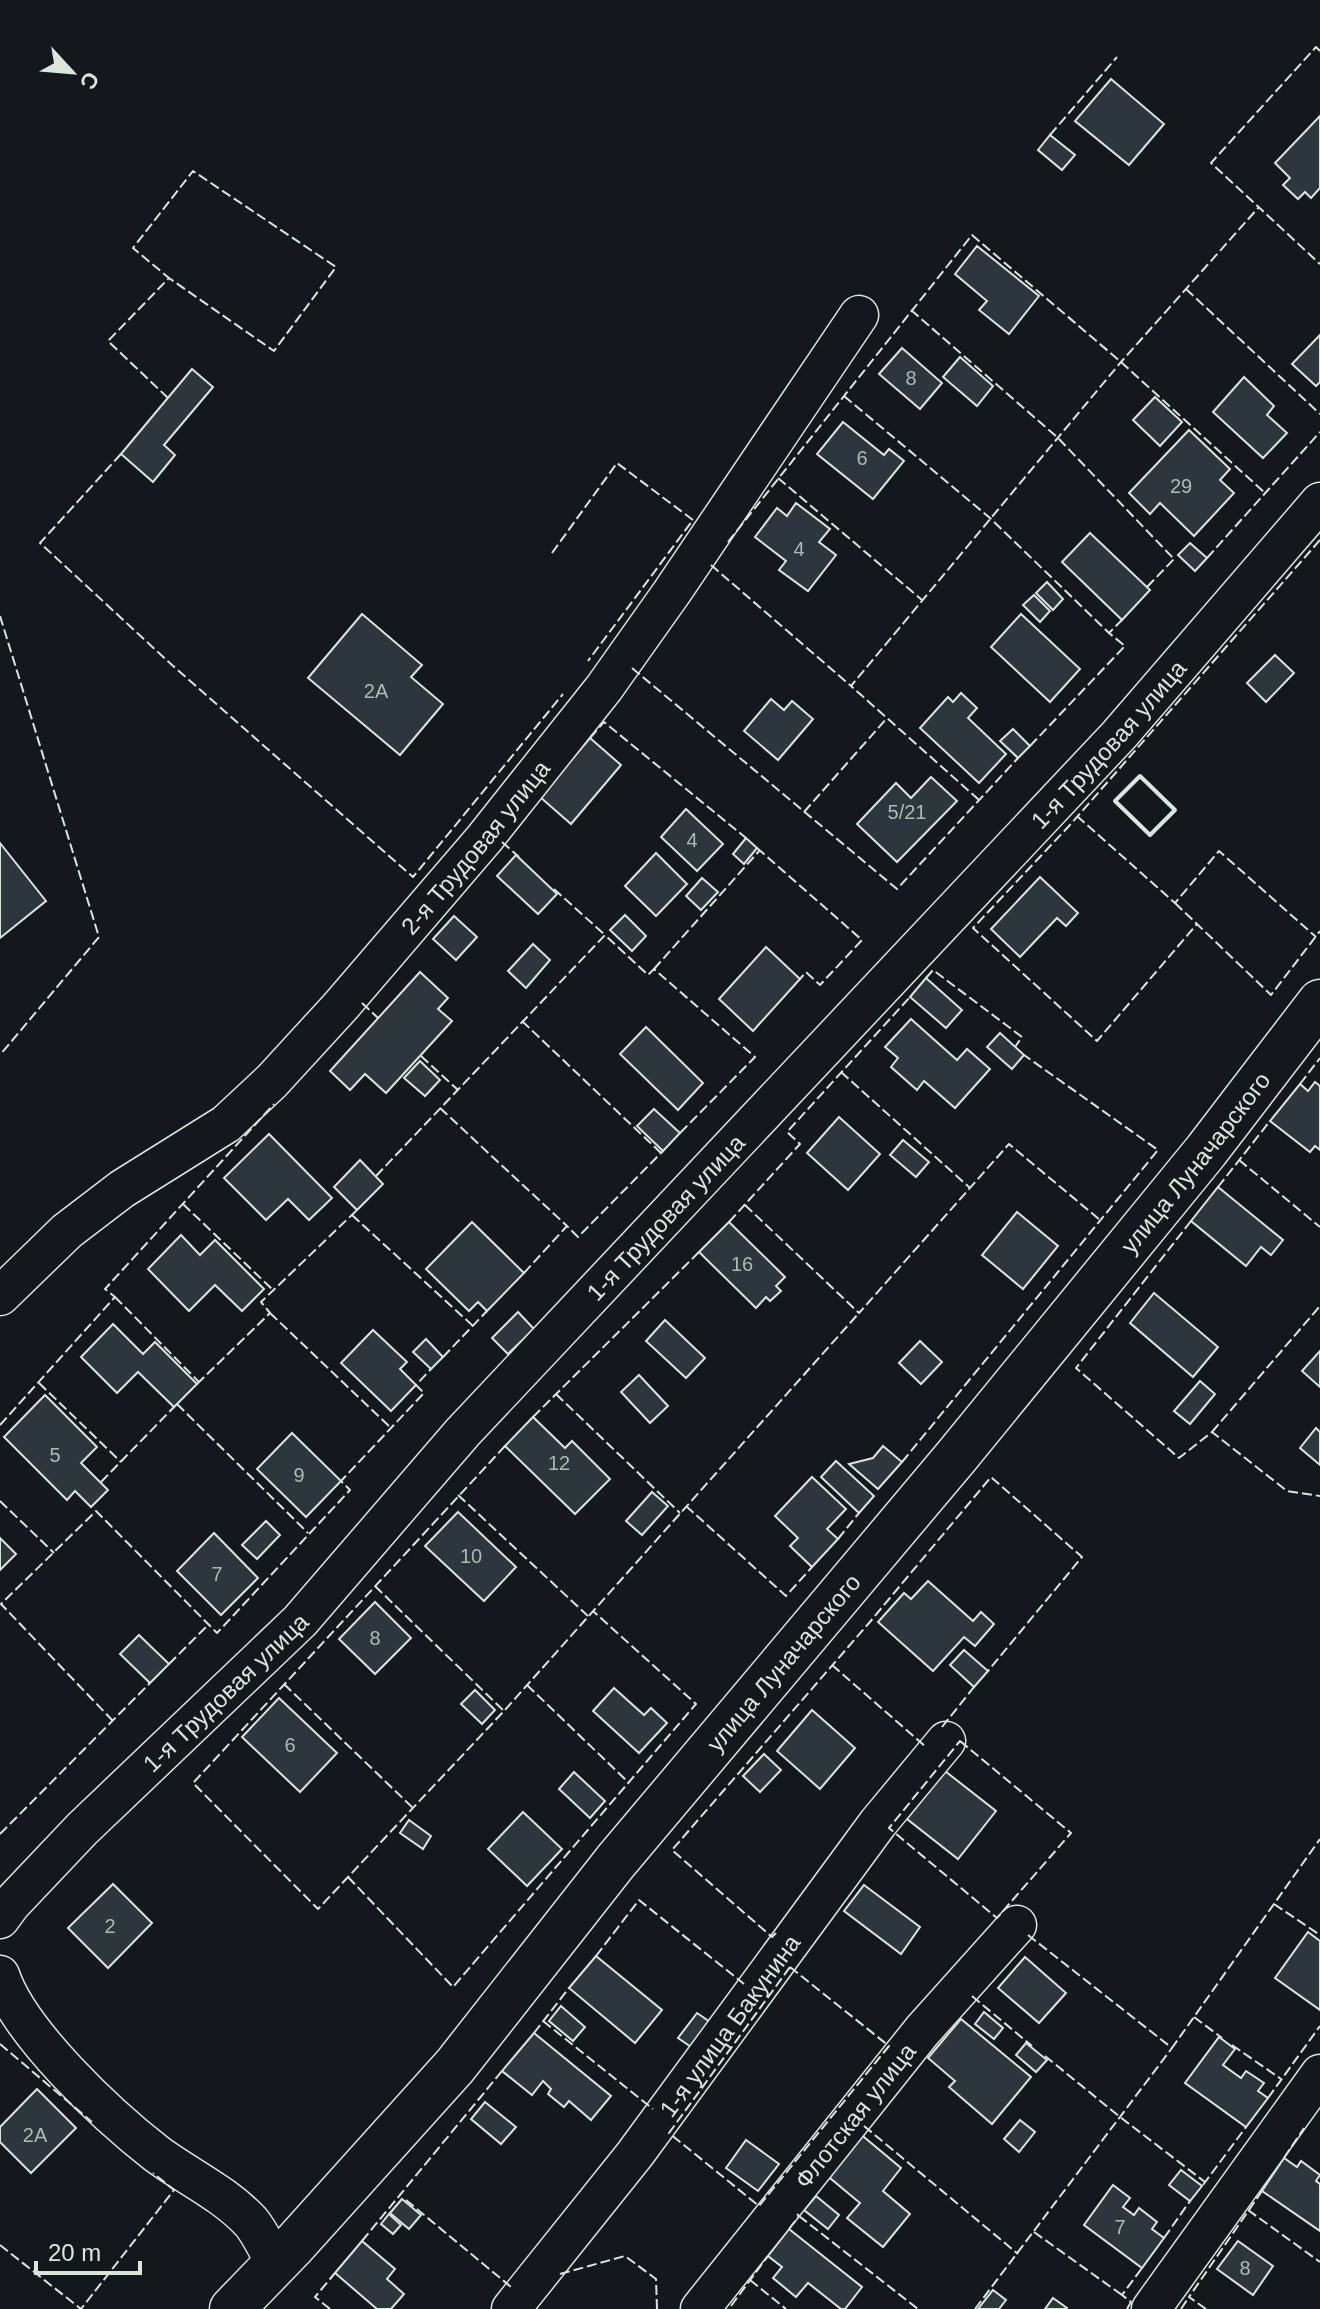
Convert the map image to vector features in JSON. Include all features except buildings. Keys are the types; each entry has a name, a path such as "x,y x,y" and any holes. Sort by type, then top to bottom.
{"main road":[{"name":"улица Луначарского","path":"241,2306 455,2066 616,1861 956,1457 1206,1151 1320,1002"}],"street":[{"name":"2-я Трудовая улица","path":"0,1296 67,1231 122,1189 226,1124 272,1081 339,1008 484,839 604,688 859,315"},
{"name":"1-я Трудовая улица","path":"0,1919 82,1829 300,1621 463,1432 1119,735 1320,502"},
{"name":"1-я улица Бакунина","path":"511,2309 635,2154 878,1823 946,1741"},
{"name":"Флотская улица","path":"700,2309 922,2031 1017,1925"},
{"path":"0,1975 5,1990 42,2044 122,2126 236,2208 253,2225 276,2264"},
{"path":"1151,2309 1320,2074"}],"fence":[{"path":"1320,51 1316,47 1211,163 1320,264"},
{"path":"1050,135 1117,57"},
{"path":"168,398 108,341 169,278 133,248 193,171 336,267 274,351 169,278"},
{"path":"979,800 851,686 1121,362 1259,207"},
{"path":"728,542 972,235 1121,362 1265,493"},
{"path":"1186,289 1320,414"},
{"path":"911,310 1057,437 1174,559"},
{"path":"844,396 990,518 1109,633"},
{"path":"1207,558 1320,432"},
{"path":"121,454 40,543 172,665 413,877 563,694"},
{"path":"552,553 617,463 693,520 588,661"},
{"path":"778,478 922,600"},
{"path":"1320,540 1069,826 973,928 1097,1041 1197,924 1271,995 1320,931"},
{"path":"1147,587 1175,558"},
{"path":"711,565 851,686"},
{"path":"0,616 99,937 0,1055"},
{"path":"1030,746 1125,646 1109,633 1122,620"},
{"path":"632,668 897,889 1018,758"},
{"path":"804,812 887,718"},
{"path":"590,738 604,722 746,838"},
{"path":"1077,816 1175,903 1219,851 1316,937"},
{"path":"502,842 519,857"},
{"path":"757,848 862,940 820,985 806,972 800,979"},
{"path":"654,969 760,850"},
{"path":"554,889 605,935"},
{"path":"1175,903 1197,924"},
{"path":"376,1176 605,935 648,975 654,969 755,1057 680,1133"},
{"path":"926,978 933,970 1022,1037 1015,1047"},
{"path":"729,1222 800,1144 787,1132 910,997"},
{"path":"362,1003 378,1018"},
{"path":"522,1021 661,1153"},
{"path":"902,1462 1158,1150 1024,1055"},
{"path":"421,1056 458,1090"},
{"path":"1300,1084 1320,1058"},
{"path":"841,1072 970,1188"},
{"path":"0,1425 115,1297 105,1289 274,1104"},
{"path":"440,1108 567,1226"},
{"path":"1218,1187 1270,1121"},
{"path":"745,1205 859,1313 1009,1144 1100,1220"},
{"path":"524,1273 567,1226 578,1237 663,1151"},
{"path":"1239,1160 1320,1227"},
{"path":"183,1204 273,1290"},
{"path":"197,1384 270,1313 261,1302 357,1210"},
{"path":"352,1215 473,1326"},
{"path":"1191,1221 1076,1368 1179,1458 1212,1432 1287,1491 1320,1496"},
{"path":"533,1417 699,1252"},
{"path":"115,1297 199,1382"},
{"path":"1212,1432 1320,1306"},
{"path":"443,1357 487,1311"},
{"path":"270,1313 391,1428"},
{"path":"505,1446 193,1783 318,1909 504,1711 859,1313"},
{"path":"113,1721 1,1604 96,1511 217,1633 350,1490 341,1481 424,1393 416,1385 431,1369"},
{"path":"39,1383 121,1462"},
{"path":"556,1394 680,1513"},
{"path":"177,1404 308,1533"},
{"path":"101,1482 174,1407"},
{"path":"776,1933 772,1937 672,1850 991,1477 1082,1557 988,1671"},
{"path":"458,1495 588,1616"},
{"path":"0,1501 54,1553"},
{"path":"686,1506 786,1596 812,1567"},
{"path":"838,1539 859,1513"},
{"path":"375,1586 504,1711"},
{"path":"348,1877 453,1987 696,1704 593,1611"},
{"path":"169,1664 209,1624"},
{"path":"832,1665 926,1747"},
{"path":"0,1834 150,1683"},
{"path":"284,1684 413,1808"},
{"path":"527,1685 628,1782"},
{"path":"942,1727 974,1687"},
{"path":"960,1741 1071,1833 997,1918 889,1828 960,1741"},
{"path":"1028,1935 1172,2048 1320,1839"},
{"path":"596,1956 639,1900 744,1984"},
{"path":"1274,1904 1320,1935"},
{"path":"790,1967 889,2046 759,2206 669,2133 790,1967"},
{"path":"534,2033 569,1988"},
{"path":"972,1996 1032,2046"},
{"path":"1194,2017 1222,2038"},
{"path":"543,2021 653,2109"},
{"path":"1268,2098 1320,2026"},
{"path":"0,2044 92,2122"},
{"path":"1232,2045 1281,2079"},
{"path":"975,2309 1172,2048"},
{"path":"1045,2056 1205,2182"},
{"path":"362,2241 502,2071"},
{"path":"864,2126 1018,2254"},
{"path":"1203,2185 1246,2127"},
{"path":"1284,2158 1304,2128"},
{"path":"0,2245 81,2309 174,2190 153,2173"},
{"path":"1206,2309 1189,2297 1262,2191"},
{"path":"406,2200 511,2287"},
{"path":"1164,2238 1190,2201"},
{"path":"1248,2210 1320,2262"},
{"path":"789,2229 799,2216 797,2214"},
{"path":"799,2216 918,2309"},
{"path":"1034,2232 1122,2295"},
{"path":"560,2274 625,2256 656,2279 657,2309"},
{"path":"731,2306 768,2256"},
{"path":"1127,2309 1131,2302 1122,2295 1142,2268"},
{"path":"330,2309 315,2297 335,2273"},
{"path":"750,2280 786,2309"},
{"path":"1181,2309 1189,2297"}],"wall":[{"path":"1140,776 1175,810 1150,835 1115,801 1140,776"}]}
